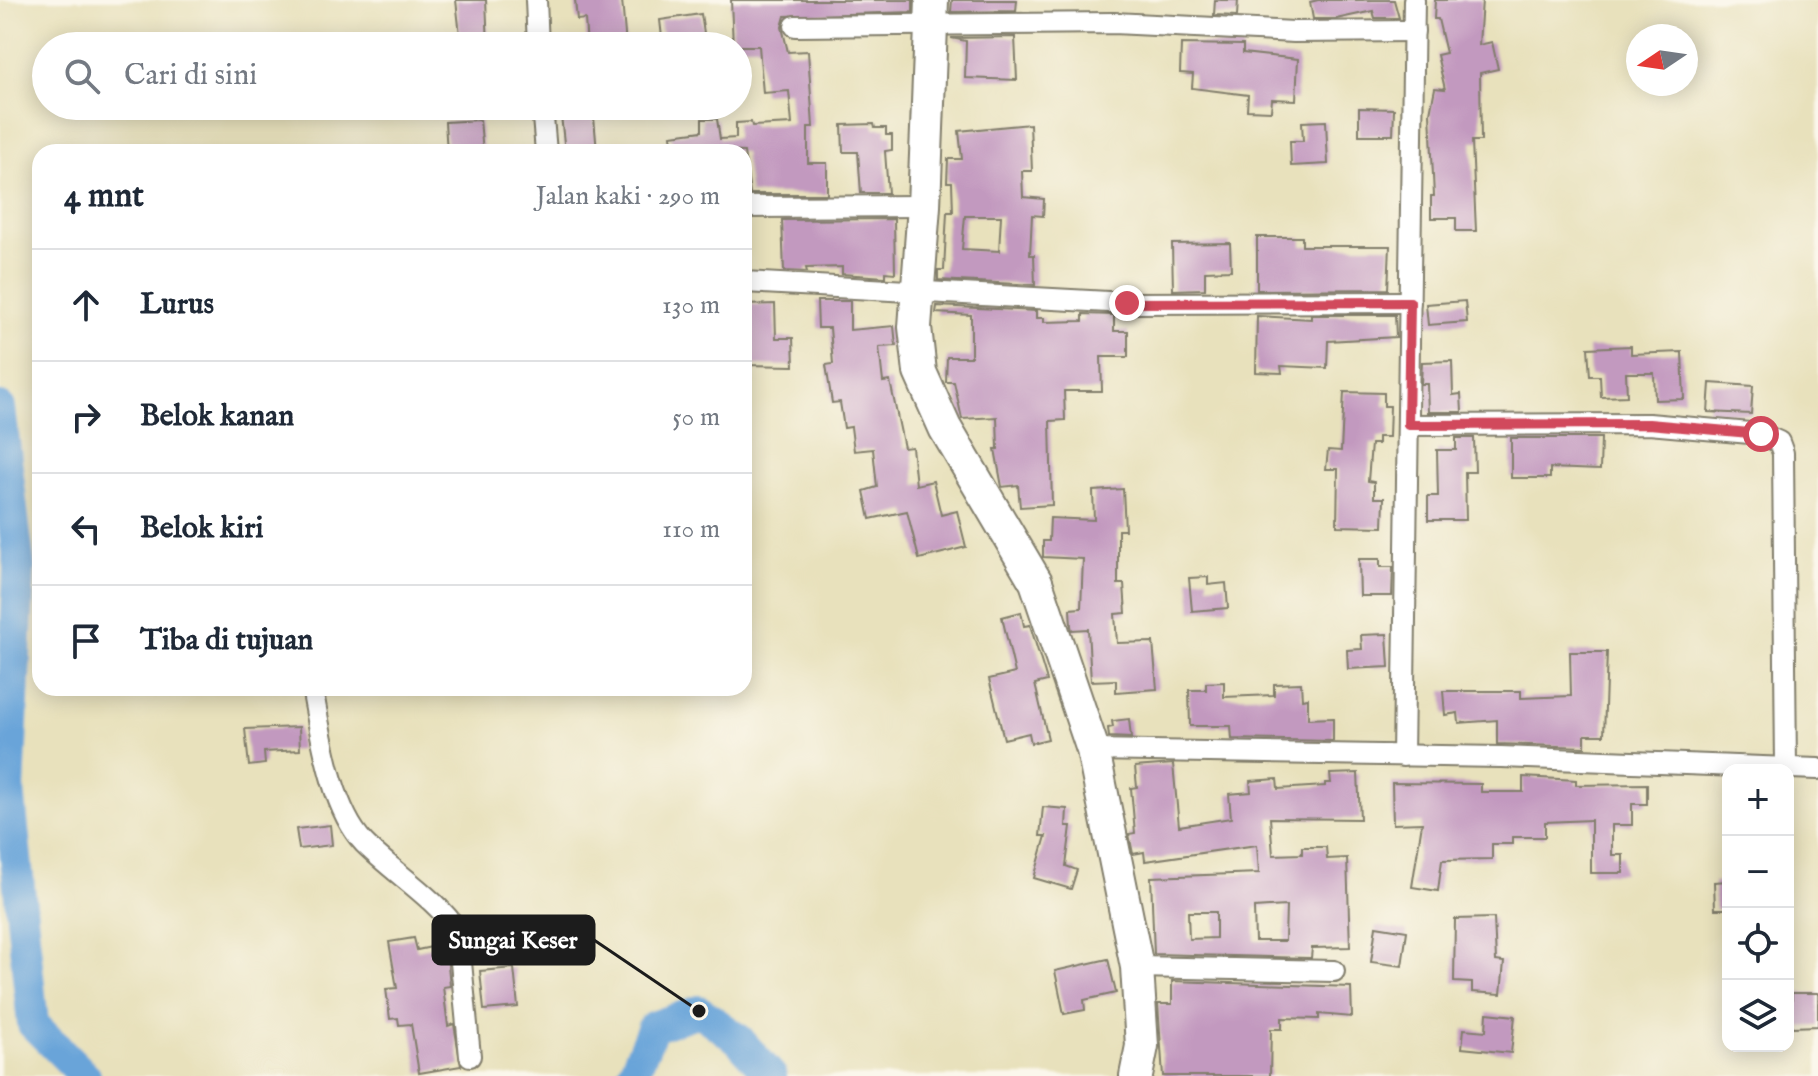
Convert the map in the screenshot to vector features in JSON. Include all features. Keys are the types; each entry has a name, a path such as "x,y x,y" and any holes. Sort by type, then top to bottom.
{"highway":[{"path":"931,11 924,206 916,291 915,327 920,372 928,396 1036,582 1093,750 1137,967 1142,1046 1136,1076"}],"street":[{"path":"536,0 537,32"},
{"path":"1403,756 1414,0"},
{"path":"795,26 931,11 1294,32 1414,31"},
{"path":"543,120 545,144"},
{"path":"752,207 924,206"},
{"path":"752,282 1143,303 1410,302"},
{"path":"1408,425 1649,424 1761,434 1779,442 1783,453 1786,764"},
{"path":"313,696 321,737 342,810 362,840 458,931 470,1056"},
{"path":"1093,750 1722,765"},
{"path":"1794,768 1818,769"},
{"path":"1137,967 1334,971"}],"building":[{"path":"456,0 486,0 487,32 460,32"},
{"path":"575,0 622,0 625,32 586,32 585,19 577,20"},
{"path":"731,0 913,0 913,12 785,16 782,27 788,52 808,51 813,127 808,127 808,163 827,163 827,194 752,194 752,144 672,144 671,135 702,131 702,120 717,120 720,139 736,138 736,123 751,122 752,126 792,124 789,91 763,93 759,46 752,46 752,32 732,32"},
{"path":"952,0 1017,0 1016,11 951,12"},
{"path":"1215,0 1238,0 1237,16 1214,15"},
{"path":"1394,0 1399,18 1375,18 1373,11 1336,19 1313,19 1310,2"},
{"path":"1435,0 1482,0 1479,45 1492,42 1498,69 1480,73 1481,141 1472,141 1476,231 1456,231 1456,218 1431,218 1431,196 1434,196 1430,113 1435,88 1445,89 1437,55 1446,53 1438,19 1434,19"},
{"path":"701,14 704,32 661,32 660,20"},
{"path":"1015,37 1017,80 965,78 966,41 951,38"},
{"path":"1181,44 1243,45 1243,53 1298,59 1296,100 1272,99 1271,111 1247,110 1248,95 1192,88 1193,74 1180,73"},
{"path":"1359,108 1394,109 1393,135 1359,135"},
{"path":"480,120 482,144 446,144 445,122"},
{"path":"562,120 594,120 596,144 564,144"},
{"path":"1326,121 1328,164 1291,166 1290,141 1303,141 1302,122"},
{"path":"874,124 875,128 886,128 886,135 892,135 892,150 885,151 888,193 861,193 858,152 843,152 842,125"},
{"path":"1030,124 1032,171 1022,171 1023,197 1044,199 1043,216 1032,215 1030,255 1034,255 1035,285 938,280 938,270 944,270 947,212 953,212 952,182 947,182 948,159 962,159 959,131","holes":["965,216 1001,216 999,251 962,249"]},
{"path":"894,219 895,273 885,272 885,277 842,274 842,267 806,268 807,272 784,271 782,220"},
{"path":"1257,237 1302,237 1302,246 1390,246 1388,289 1257,290"},
{"path":"1230,243 1231,270 1205,271 1205,289 1173,290 1172,244"},
{"path":"817,301 850,301 850,330 894,326 896,346 879,347 883,382 890,381 904,448 912,447 916,485 933,481 941,515 957,511 966,547 919,559 907,511 870,519 864,491 877,487 873,449 854,451 851,427 844,428 840,402 832,403 826,365 833,364 830,328 818,328"},
{"path":"1465,301 1467,322 1428,325 1426,304"},
{"path":"775,304 776,338 793,338 794,366 752,365 752,305"},
{"path":"937,306 1036,311 1036,318 1044,318 1044,322 1083,321 1083,314 1114,315 1114,331 1128,331 1128,357 1101,357 1102,391 1064,391 1065,420 1050,421 1052,505 1020,507 1018,485 1002,487 995,449 998,449 997,417 962,419 954,382 946,382 947,357 971,357 971,315 936,313"},
{"path":"1311,315 1395,315 1396,337 1328,341 1327,368 1281,366 1282,373 1256,372 1257,316 1311,319"},
{"path":"1631,346 1631,354 1682,352 1684,399 1655,400 1654,373 1626,373 1627,396 1601,397 1600,376 1590,376 1588,348"},
{"path":"1452,361 1453,395 1461,394 1462,412 1428,412 1427,384 1421,384 1422,362"},
{"path":"1710,383 1753,386 1751,414 1708,412"},
{"path":"1344,392 1384,393 1384,406 1390,406 1389,437 1378,437 1378,444 1371,444 1368,481 1374,482 1374,498 1384,498 1383,527 1337,526 1338,469 1326,469 1328,450 1341,451"},
{"path":"1456,438 1474,438 1475,472 1465,472 1466,520 1428,520 1428,496 1438,496 1437,450 1456,450"},
{"path":"1511,438 1601,438 1600,470 1550,468 1550,478 1511,478"},
{"path":"1123,489 1125,530 1118,530 1118,584 1124,584 1126,613 1115,614 1117,643 1153,642 1157,689 1116,692 1116,680 1091,681 1088,629 1072,630 1071,626 1070,609 1081,608 1083,559 1043,557 1043,541 1049,541 1050,518 1094,520 1093,491"},
{"path":"1359,559 1380,559 1380,567 1393,567 1392,596 1360,596"},
{"path":"1208,577 1208,585 1226,583 1228,608 1192,611 1189,578"},
{"path":"1021,612 1024,626 1030,625 1047,681 1035,684 1048,739 1031,743 1029,733 1004,739 989,679 1015,673 1002,617"},
{"path":"1387,634 1389,667 1348,669 1347,650 1362,649 1361,635"},
{"path":"1570,652 1607,652 1604,735 1585,735 1585,747 1497,744 1497,720 1459,723 1458,713 1445,715 1443,691 1521,691 1521,698 1571,696"},
{"path":"1224,682 1224,697 1274,695 1274,684 1301,683 1302,699 1308,698 1308,719 1333,718 1333,741 1232,739 1231,726 1190,726 1189,690 1206,690 1206,683"},
{"path":"1129,719 1131,738 1109,737 1108,728 1113,727 1112,721"},
{"path":"299,727 300,750 264,752 265,764 249,766 245,729"},
{"path":"1173,764 1179,826 1231,818 1229,794 1251,792 1250,781 1277,779 1278,789 1325,786 1325,783 1331,783 1330,774 1358,773 1360,819 1270,818 1273,855 1302,854 1302,847 1326,847 1327,859 1347,858 1350,947 1312,948 1311,958 1154,954 1151,877 1259,873 1257,845 1145,861 1144,852 1133,854 1129,834 1135,833 1131,788 1137,787 1135,767","holes":["1286,906 1285,941 1255,941 1254,908","1188,912 1216,912 1216,938 1189,939"]},
{"path":"1523,777 1576,780 1576,785 1647,784 1647,804 1632,804 1632,825 1612,825 1612,855 1623,855 1623,873 1591,873 1591,820 1545,822 1545,837 1512,837 1512,844 1492,844 1492,859 1442,860 1438,891 1412,887 1422,823 1393,824 1392,783 1481,784 1481,792 1523,792"},
{"path":"1043,807 1067,809 1066,826 1071,826 1066,866 1077,870 1071,889 1034,878 1046,836 1040,836"},
{"path":"330,825 332,845 299,849 296,829"},
{"path":"1722,881 1722,909 1715,909 1714,882"},
{"path":"1494,918 1496,961 1504,962 1501,994 1472,992 1472,983 1454,982 1455,919"},
{"path":"1376,926 1407,931 1402,966 1371,962"},
{"path":"414,938 417,950 446,944 450,986 443,987 448,1026 454,1024 461,1066 419,1073 411,1024 399,1025 398,1018 390,1019 386,989 397,988 389,942"},
{"path":"1108,959 1116,993 1084,1000 1085,1010 1064,1014 1055,971"},
{"path":"514,968 518,1007 484,1010 480,971"},
{"path":"1172,981 1351,987 1352,1017 1319,1014 1319,1019 1282,1018 1282,1029 1271,1029 1270,1076 1163,1076 1158,1004 1172,1004"},
{"path":"1794,993 1818,993 1818,1026 1794,1027"},
{"path":"1487,1013 1515,1016 1511,1053 1462,1048 1464,1029 1486,1031"}],"waterway":[{"path":"0,408 19,568 9,790 33,1024 85,1076"},
{"path":"632,1076 653,1027 699,1011 738,1039 771,1076"}],"place":[{"name":"Sungai Keser","path":"699,1011"}],"route":[{"path":"1127,303 1410,302 1408,425 1649,424 1761,434"}]}
